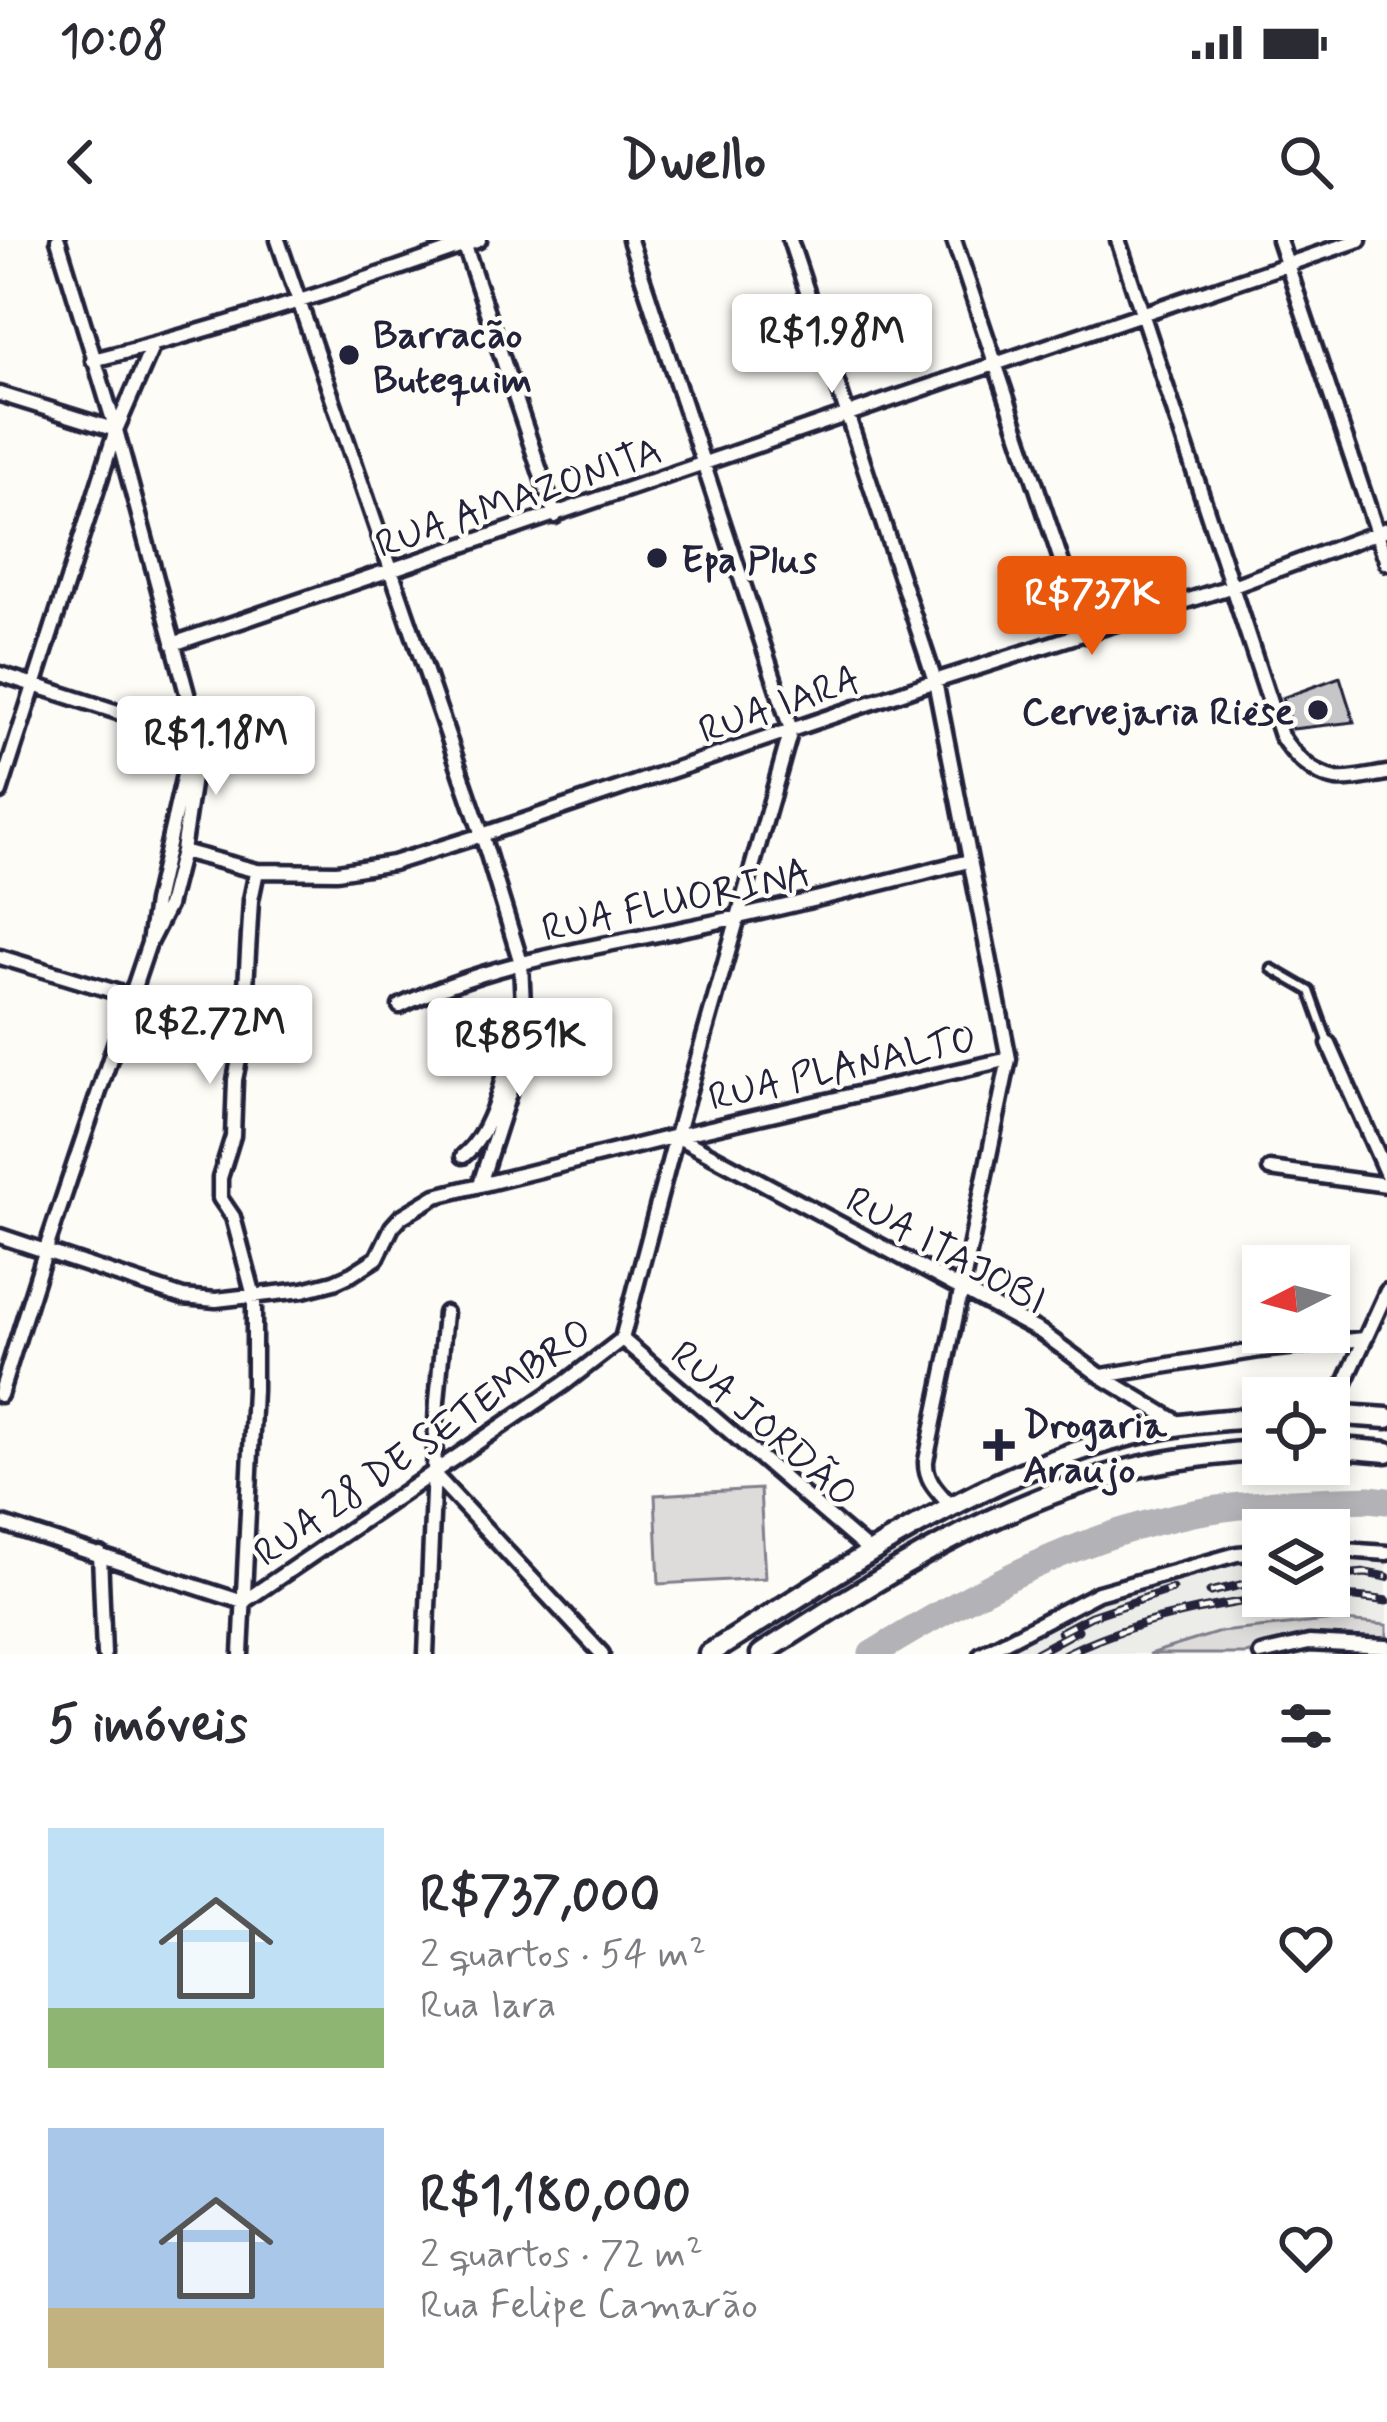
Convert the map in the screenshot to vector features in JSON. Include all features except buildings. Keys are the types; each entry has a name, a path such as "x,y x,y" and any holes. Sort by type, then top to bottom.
{"main road":[{"path":"1350,1415 1387,1418"},
{"path":"709,1654 951,1506 1052,1462 1127,1437 1242,1419"},
{"path":"1350,1449 1387,1452"},
{"path":"761,1654 966,1531 1045,1496 1097,1478 1189,1457 1242,1452"},
{"path":"870,1552 881,1560 884,1578"}],"street":[{"path":"58,240 116,430 196,733 182,851 168,906 149,943"},
{"path":"278,240 482,835 521,963 523,1005 516,1072 480,1184"},
{"path":"631,240 791,730"},
{"path":"790,240 935,681 1009,1059 925,1471 951,1506"},
{"path":"954,240 1086,635"},
{"path":"1118,240 1281,736 1311,768 1336,779 1387,773"},
{"path":"1279,240 1382,531 1387,563"},
{"name":"RUA AMAZONITA","path":"173,644 1359,240"},
{"path":"93,360 298,301 469,242 555,516"},
{"path":"0,792 116,430 153,345"},
{"path":"0,394 116,430"},
{"name":"RUA IARA","path":"182,851 257,871 337,872 393,863 1233,586 1382,531"},
{"path":"0,674 196,733"},
{"name":"RUA 28 DE SETEMBRO","path":"0,1523 243,1602 566,1384 622,1339 791,730"},
{"path":"0,1395 133,998 196,733"},
{"name":"RUA FLUORINA","path":"400,1006 436,988 521,963 738,918 969,861"},
{"path":"241,1654 254,1296 233,1217 220,1198 220,1178 233,1136 250,899 257,871"},
{"path":"0,957 133,998"},
{"path":"463,1156 476,1145 491,1113 523,1005"},
{"path":"1329,1044 1387,1174"},
{"name":"RUA PLANALTO","path":"0,1236 183,1297 216,1300 303,1290 334,1282 377,1258 392,1227 410,1209 436,1196 1009,1059"},
{"name":"RUA ITAJOBI","path":"676,1136 1041,1332 1101,1376 1183,1425"},
{"path":"1270,1169 1387,1185"},
{"path":"1347,1377 1387,1291"},
{"path":"426,1654 445,1313"},
{"name":"RUA JORDÃO","path":"622,1339 870,1552"},
{"path":"1101,1376 1364,1339"},
{"path":"434,1474 602,1654"},
{"path":"1350,1550 1387,1553"},
{"path":"981,1654 1098,1593 1242,1554"},
{"path":"100,1555 104,1654"},
{"path":"1261,1654 1387,1647"}],"lane":[{"path":"1272,969 1310,991 1329,1044"}],"shaded area":[{"path":"760,1489 765,1578 659,1584 655,1495"},
{"path":"1242,1557 1242,1617 1350,1617 1350,1557 1387,1560 1387,1639 1210,1654 988,1654 1079,1604 1215,1559"},
{"path":"1335,1620 1387,1625 1387,1643 1270,1647 1246,1654 1149,1654 1220,1632"}],"waterway":[{"path":"872,1654 1018,1573 1134,1528 1247,1505 1387,1501"}],"railway":[{"path":"1350,1574 1387,1577"},
{"path":"1210,1592 1242,1585"},
{"path":"1061,1632 1091,1616 1172,1589"},
{"path":"1065,1654 1139,1625 1223,1605 1308,1596 1387,1601"},
{"path":"1034,1654 1078,1630"}],"place":[{"name":"Barracão Butequim","path":"349,355"},
{"name":"Epa Plus","path":"657,558"},
{"name":"Cervejaria Riëse","path":"1318,710"},
{"name":"Drogaria Araujo","path":"999,1445"}]}
